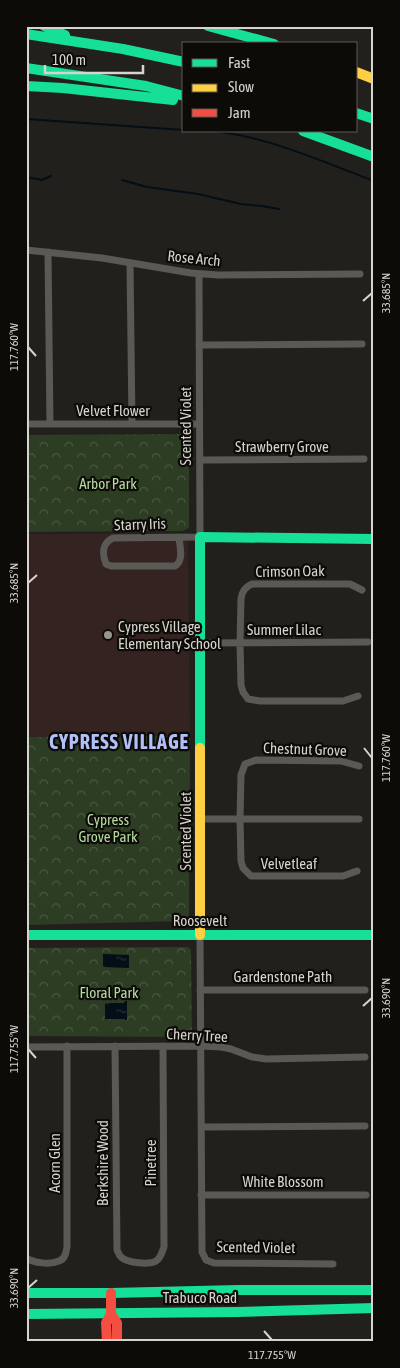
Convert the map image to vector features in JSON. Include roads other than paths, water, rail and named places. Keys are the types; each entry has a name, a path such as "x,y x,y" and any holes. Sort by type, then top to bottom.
{"main road":[{"path":"44,26 81,42"},
{"path":"208,26 267,42"},
{"path":"26,34 123,48 182,62"},
{"path":"26,68 146,86 182,95"},
{"path":"358,73 374,78"},
{"path":"26,86 63,88 182,101"},
{"path":"358,114 374,119"},
{"path":"306,132 374,157"},
{"name":"Starry Iris","path":"200,537 374,538"},
{"name":"Scented Violet","path":"200,537 200,935"},
{"name":"Roosevelt","path":"26,934 374,935"},
{"name":"Trabuco Road","path":"26,1293 374,1290"},
{"path":"107,1342 106,1323 111,1314 111,1293"},
{"name":"Trabuco Road","path":"26,1314 374,1308"},
{"path":"111,1314 117,1323 117,1342"}],"street":[{"name":"Rose Arch","path":"26,250 199,274 360,274"},
{"path":"48,252 50,424"},
{"path":"130,263 132,424"},
{"name":"Scented Violet","path":"199,274 200,537"},
{"path":"199,345 362,344"},
{"name":"Velvet Flower","path":"26,424 200,424"},
{"name":"Strawberry Grove","path":"200,460 364,459"},
{"name":"Starry Iris","path":"179,538 180,560 175,566 111,566 106,564 104,560 104,544 107,540 113,538 200,537"},
{"name":"Crimson Oak","path":"358,696 343,700 260,701 248,699 241,685 240,643 242,592 247,586 252,584 350,584 362,590"},
{"name":"Summer Lilac","path":"200,643 368,642"},
{"name":"Chestnut Grove","path":"240,819 242,775 245,764 249,762 256,760 341,761 359,766"},
{"path":"200,819 359,819"},
{"name":"Velvetleaf","path":"240,819 241,861 243,868 251,876 343,876 357,871"},
{"name":"Scented Violet","path":"200,935 202,1252 206,1260 210,1262 333,1264"},
{"name":"Gardenstone Path","path":"200,990 365,990"},
{"name":"Cherry Tree","path":"26,1046 200,1046 221,1047 252,1057 266,1059 365,1057"},
{"name":"Acorn Glen","path":"26,1258 36,1262 59,1261 66,1254 67,1046"},
{"name":"Berkshire Wood","path":"115,1046 117,1250 120,1256 126,1260 140,1262"},
{"name":"Pinetree","path":"140,1262 149,1263 155,1261 162,1254 164,1247 163,1046"},
{"path":"201,1127 365,1126"},
{"name":"White Blossom","path":"201,1195 366,1195"}],"water":[{"path":"103,954 129,955 129,968 103,967"},
{"path":"127,1001 127,1020 105,1019 105,1003 124,1003"}],"waterway":[{"path":"26,119 182,130"},
{"path":"217,132 272,144 374,181"},
{"path":"26,177 42,180 51,176"},
{"path":"122,180 147,187 279,209"}],"place":[{"name":"Cypress Village Elementary School","path":"108,635"}],"district":[{"name":"CYPRESS VILLAGE","path":"119,741"}],"park label":[{"name":"Arbor Park","path":"108,483"},
{"name":"Cypress Grove Park","path":"108,828"},
{"name":"Floral Park","path":"109,992"}]}
